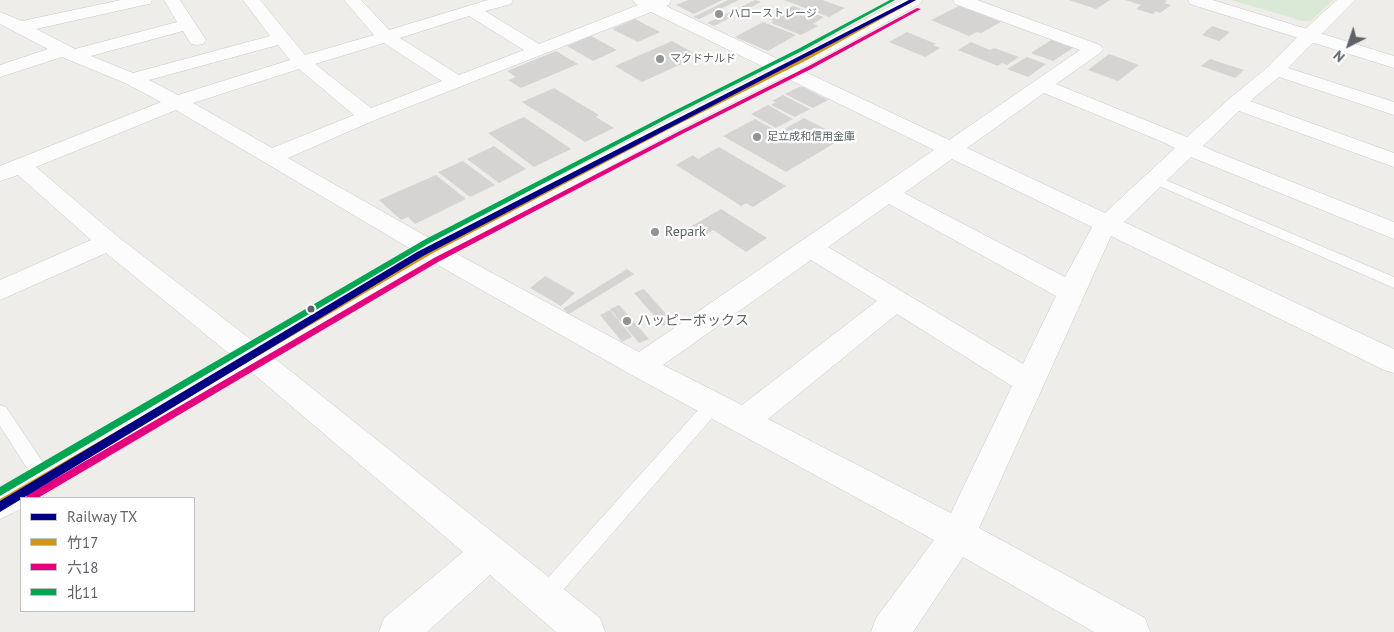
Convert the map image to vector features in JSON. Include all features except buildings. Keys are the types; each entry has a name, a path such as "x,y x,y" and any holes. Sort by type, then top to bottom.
{"street":[{"path":"20,28 144,0"},
{"path":"172,0 208,58"},
{"path":"251,0 301,62 368,116"},
{"path":"352,0 385,36 457,82"},
{"path":"10,170 196,95 505,0"},
{"path":"0,504 253,358 432,251 675,124 785,70 914,0"},
{"path":"640,366 1094,49 961,0"},
{"path":"1196,0 1394,62"},
{"path":"890,632 958,535 1071,292 1098,237 1106,225 1236,103 1276,70 1309,35 1347,0"},
{"path":"271,157 368,116 538,51 652,2 785,70 1106,225 1392,357"},
{"path":"471,10 538,51"},
{"path":"0,17 68,53 132,79 178,103 432,251 640,366 958,535 1131,632"},
{"path":"0,71 187,25"},
{"path":"132,79 282,38"},
{"path":"1276,70 1394,109"},
{"path":"1041,85 1171,137 1208,157 1394,231"},
{"path":"1236,103 1394,160"},
{"path":"10,170 108,242 253,358 586,632"},
{"path":"888,194 1071,292"},
{"path":"0,292 108,242"},
{"path":"809,248 1030,383"},
{"path":"744,422 896,301"},
{"path":"398,632 490,552"}],"lane":[{"path":"1154,179 1394,283"},
{"path":"544,597 714,405"},
{"path":"0,412 44,479"}],"green space":[{"path":"1231,0 1333,0 1311,21 1302,21"}],"rail line":[{"name":"TX","path":"0,507 420,254 913,0"}],"transit line":[{"name":"北11","path":"0,492 426,242 670,115 800,50 893,0"},
{"name":"竹17","path":"0,504 431,251 675,124 805,59 914,0"},
{"name":"六18","path":"32,497 436,260 809,68 919,9"}],"place":[{"name":"ハローストレージ","path":"719,14"},
{"name":"マクドナルド","path":"660,59"},
{"name":"足立成和信用金庫","path":"757,137"},
{"name":"Repark","path":"655,232"},
{"name":"ハッピーボックス","path":"627,321"}]}
